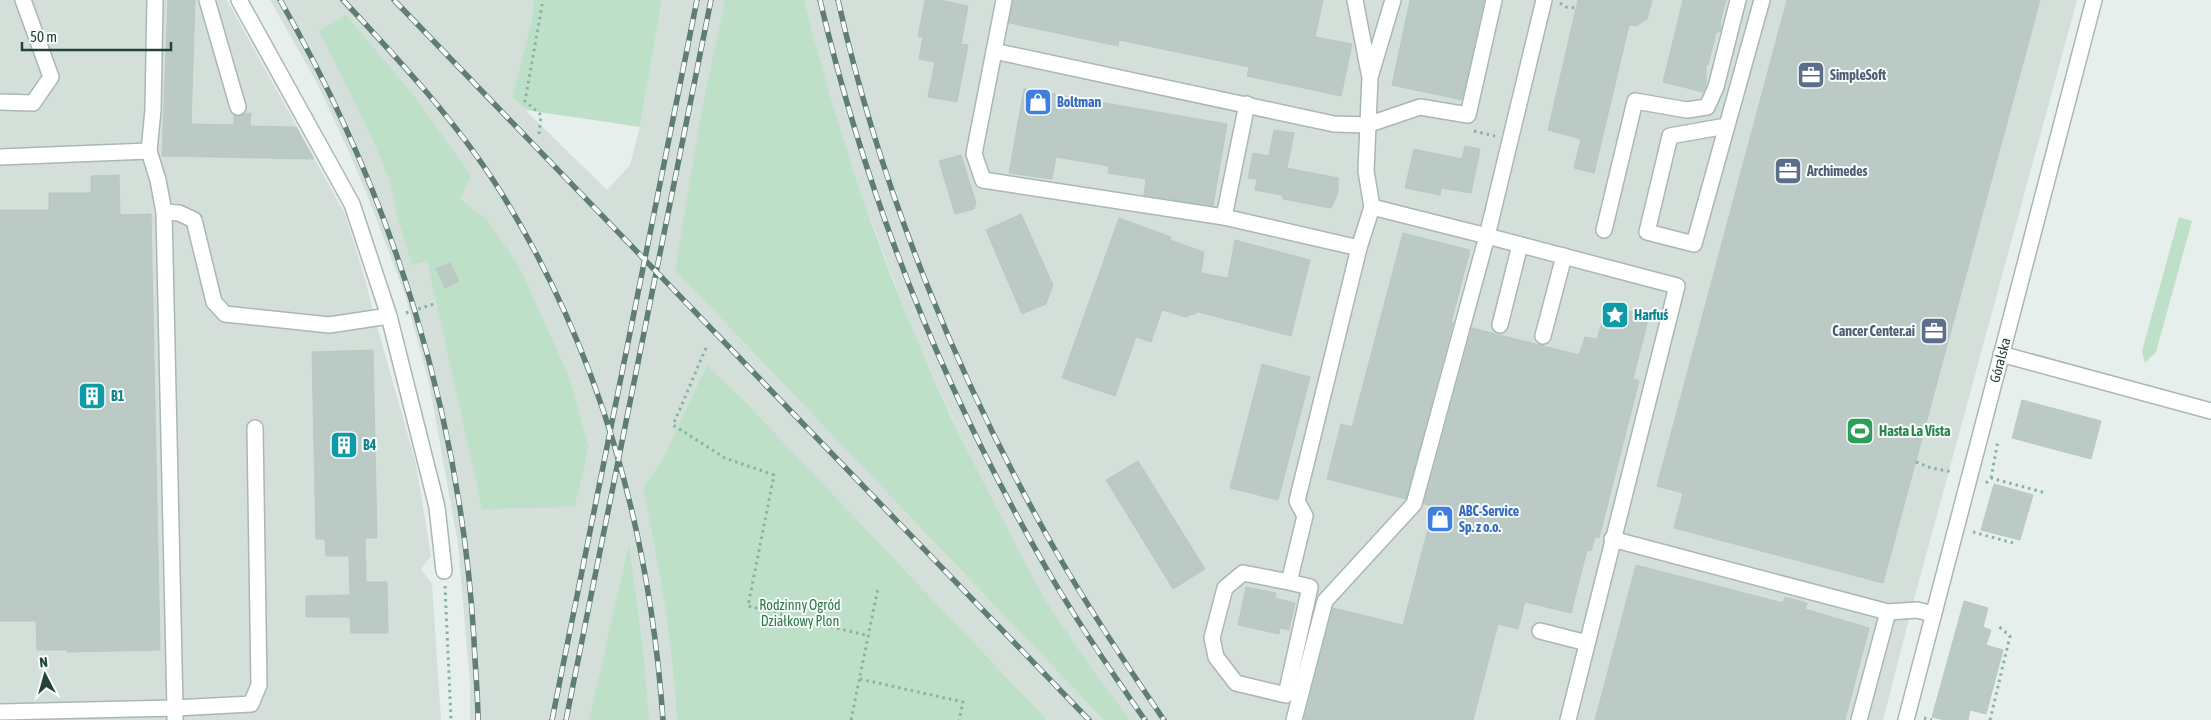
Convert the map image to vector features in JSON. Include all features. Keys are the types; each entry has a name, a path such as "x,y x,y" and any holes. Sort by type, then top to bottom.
{"street":[{"path":"0,102 33,103 52,77 23,0"},
{"path":"155,0 153,110 149,151 158,180 164,212 175,714"},
{"path":"207,0 238,107"},
{"path":"240,0 352,204 388,316 436,507 444,571"},
{"path":"1004,0 974,154 982,180 1224,217 1360,248"},
{"path":"1356,0 1370,77"},
{"path":"1289,582 1305,516 1297,501 1372,207 1366,172 1370,77 1393,0"},
{"path":"994,51 1334,124 1367,125 1420,107 1468,115 1494,0"},
{"path":"1294,720 1325,601 1414,504 1487,236 1544,0"},
{"path":"1604,230 1635,101 1687,110 1707,107 1716,87 1738,0"},
{"path":"1726,126 1670,136 1647,232 1694,244 1762,0"},
{"name":"Góralska","path":"1906,720 2094,0"},
{"path":"1224,217 1247,104"},
{"path":"0,157 149,151"},
{"path":"1372,207 1677,286 1568,720"},
{"path":"164,212 179,213 194,220 214,302 225,314 329,325 388,316"},
{"path":"1500,325 1520,245"},
{"path":"1543,336 1564,256"},
{"path":"2001,354 2211,411"},
{"path":"0,712 175,714 251,704 259,685 255,428"},
{"path":"1612,539 1888,612 1917,610 1933,614"},
{"path":"1243,573 1289,582 1310,587 1286,695 1236,683 1216,657 1212,638 1225,588 1243,573"},
{"path":"1859,720 1888,612"},
{"path":"1540,631 1587,643"}],"path":[{"path":"539,134 541,115 525,101 543,0"},
{"path":"1556,0 1566,7 1576,8"},
{"path":"1468,115 1471,130 1510,140"},
{"path":"405,314 437,303"},
{"path":"706,348 673,425 725,458 774,475 748,606 869,636"},
{"path":"1916,462 1925,467 1954,472"},
{"path":"1985,484 1991,478 2046,493"},
{"path":"1971,541 1976,522"},
{"path":"1973,532 2017,544"},
{"path":"444,571 451,681 451,720"},
{"path":"851,720 878,588"},
{"path":"1990,720 2010,636 1997,625"},
{"path":"860,680 963,702 959,720"},
{"path":"1927,708 1924,718 1932,720"}],"shaded area":[{"path":"0,0 227,0 345,214 365,279 416,464 431,556 421,569 432,584 441,720 0,720"},
{"path":"270,0 534,0 532,19 512,97 607,190 630,165 640,127 662,0 776,0 703,284 974,465 915,337 867,210 795,0 2077,0 1883,720 1047,720 707,365 707,720 470,720 470,683 458,544 429,383 405,295 370,202 317,83","holes":["533,297 569,376 589,447 575,507"]}],"green space":[{"path":"534,0 662,0 640,127 526,110 512,97 532,19"},
{"path":"725,0 804,0 822,67 863,199 887,265 940,393 970,456 1044,598 1130,720 1104,720 675,270 702,108"},
{"path":"346,15 415,97 471,176 460,199 487,220 519,266 569,376 589,447 575,507 482,509 427,261 412,265 398,220 389,179 372,138 319,31"},
{"path":"2179,217 2192,221 2156,352 2145,363 2142,351"},
{"name":"Rodzinny Ogród Działkowy Plon","path":"707,365 748,405 1047,720 677,720 664,604 643,488 663,459"},
{"path":"629,545 644,657 649,720 589,720"}],"building":[{"path":"168,0 195,0 191,124 234,125 234,115 251,113 250,126 296,127 314,159 162,156"},
{"path":"925,0 940,0 968,6 961,44 968,45 957,102 928,97 935,62 919,59 923,37 918,36"},
{"path":"1013,0 1323,0 1315,37 1352,44 1341,96 1247,76 1249,67 1119,40 1118,46 1009,23"},
{"path":"1410,0 1484,0 1462,100 1392,85"},
{"path":"1578,0 1652,0 1647,19 1636,26 1629,25 1594,173 1574,168 1581,139 1548,130"},
{"path":"1683,0 1726,0 1720,22 1721,31 1716,33 1708,65 1706,64 1706,86 1703,92 1663,82"},
{"path":"1787,0 2040,0 1883,583 1674,528 1683,493 1657,486"},
{"path":"1024,89 1227,124 1213,206 1144,195 1146,179 1108,173 1109,166 1056,157 1052,179 1009,173"},
{"path":"1274,130 1294,133 1287,168 1338,178 1338,193 1331,208 1283,199 1282,195 1255,190 1257,179 1248,178 1253,153 1269,156"},
{"path":"1465,146 1480,149 1471,193 1441,188 1440,195 1405,188 1414,149 1462,159"},
{"path":"961,155 976,203 974,209 955,214 939,161"},
{"name":"B1","path":"119,175 120,215 151,214 160,650 67,652 67,650 37,650 36,621 0,621 0,210 49,210 49,193 91,193 91,176"},
{"path":"1021,214 1053,285 1046,304 1022,314 986,230"},
{"path":"1119,218 1171,237 1170,240 1204,252 1201,273 1228,278 1235,240 1310,260 1291,336 1198,312 1186,317 1162,310 1151,342 1136,337 1115,396 1062,378"},
{"path":"1403,233 1470,250 1451,323 1453,323 1406,499 1327,479 1341,424 1352,427"},
{"path":"450,263 459,281 445,288 436,269"},
{"path":"1618,308 1649,316 1633,379 1639,381 1599,538 1595,537 1591,551 1587,550 1571,613 1525,602 1518,629 1498,624 1473,720 1304,720 1333,608 1403,625 1434,506 1424,504 1472,328 1579,355 1585,337 1597,339 1603,319 1615,322"},
{"name":"B4","path":"373,350 377,538 365,538 366,582 387,582 388,633 351,633 350,617 306,617 306,596 350,595 349,556 326,556 325,539 316,539 312,352"},
{"path":"1262,364 1310,377 1278,500 1230,488"},
{"path":"2022,400 2101,421 2091,459 2012,438"},
{"path":"1138,461 1205,569 1173,589 1106,480"},
{"path":"1994,484 2033,495 2020,540 1981,530"},
{"path":"1636,565 1783,603 1785,597 1807,603 1805,609 1869,628 1845,720 1595,720"},
{"path":"1246,587 1276,593 1275,598 1295,603 1289,630 1280,628 1279,634 1238,625"},
{"path":"1964,601 1988,608 1983,627 1991,630 1986,645 2003,650 1986,714 1970,710 1968,720 1945,720 1932,717"}],"railway":[{"path":"280,0 320,74 356,151 387,229 414,309 436,390 454,472 467,556 478,720"},
{"path":"343,0 386,46 467,142 502,194 537,255 567,317 593,381 615,447 632,514 646,581 656,650 663,720"},
{"path":"394,0 1089,720"},
{"path":"552,720 697,0"},
{"path":"566,720 711,0"},
{"path":"820,0 839,74 885,220 941,362 973,431 1056,586 1145,720"},
{"path":"838,0 877,144 901,215 927,286 988,424 1058,555 1083,597 1164,720"}],"place":[{"name":"SimpleSoft","path":"1811,75"},
{"name":"Boltman","path":"1038,102"},
{"name":"Archimedes","path":"1788,171"},
{"name":"Harfuś","path":"1615,315"},
{"name":"Cancer Center.ai","path":"1934,331"},
{"name":"B1","path":"92,396"},
{"name":"Hasta La Vista","path":"1860,431"},
{"name":"B4","path":"344,445"},
{"name":"ABC-Service Sp. z o.o.","path":"1440,519"}]}
